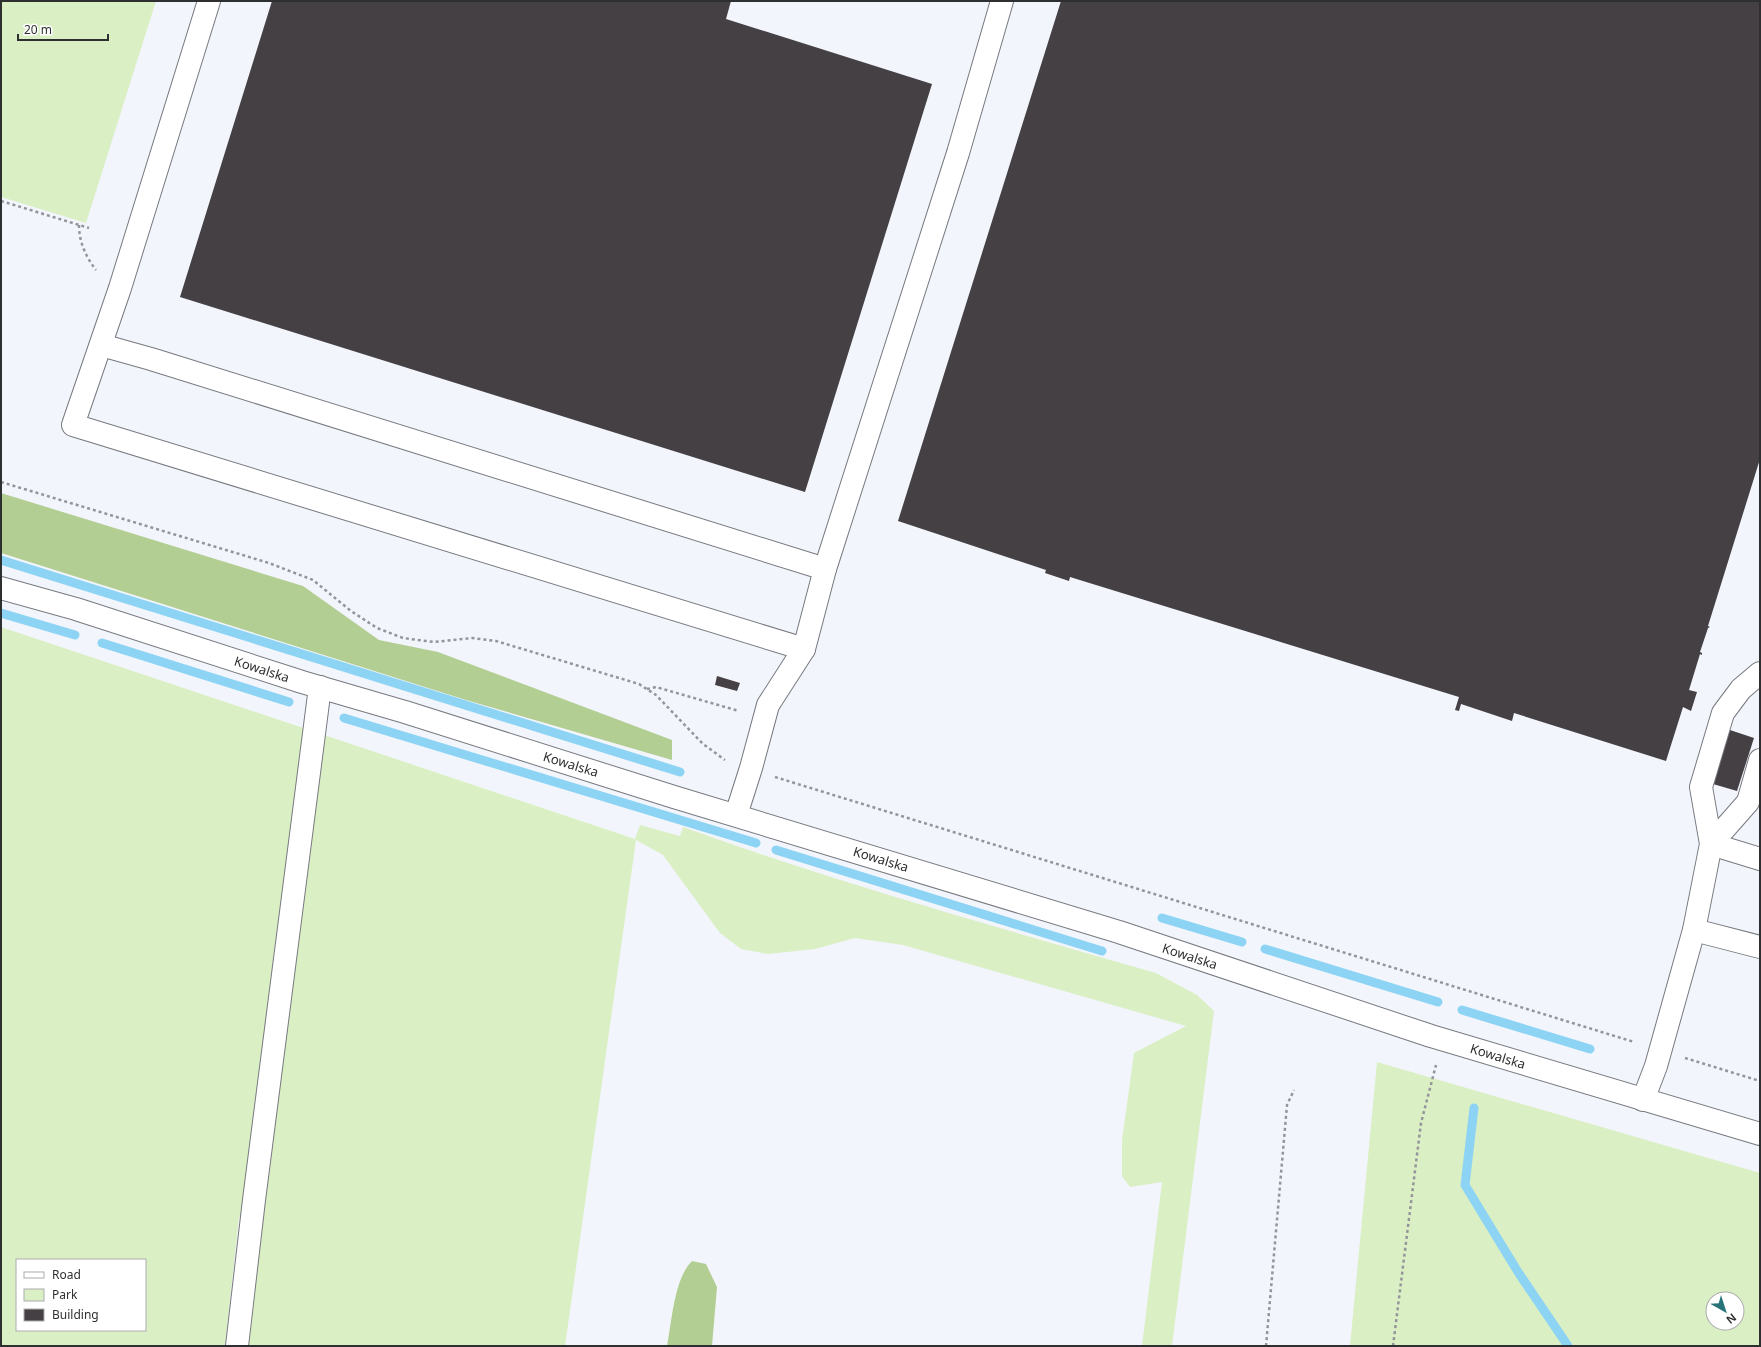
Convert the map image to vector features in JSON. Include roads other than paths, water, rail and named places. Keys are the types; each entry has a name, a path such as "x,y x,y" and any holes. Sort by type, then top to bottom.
{"street":[{"path":"209,1 120,288 73,425 804,649"},
{"path":"736,815 751,768 768,705 804,649 825,568 958,153 1002,1"},
{"path":"100,345 151,359 464,458 825,568"},
{"name":"Kowalska","path":"1,588 76,609 320,687 1119,932 1445,1040 1760,1134"},
{"path":"1643,1100 1656,1066 1694,930 1711,844 1701,787 1723,713 1741,689 1760,673"},
{"path":"237,1346 254,1200 320,687"},
{"path":"1711,844 1748,802 1760,760"},
{"path":"1711,844 1760,859"},
{"path":"1694,930 1760,948"}],"waterway":[{"path":"1,560 680,772"},
{"path":"1,613 75,635"},
{"path":"102,643 289,702"},
{"path":"344,718 756,843"},
{"path":"776,850 1102,951"},
{"path":"1162,918 1242,942"},
{"path":"1265,949 1438,1002"},
{"path":"1462,1010 1590,1049"},
{"path":"1474,1108 1465,1185 1518,1272 1568,1346"}]}
